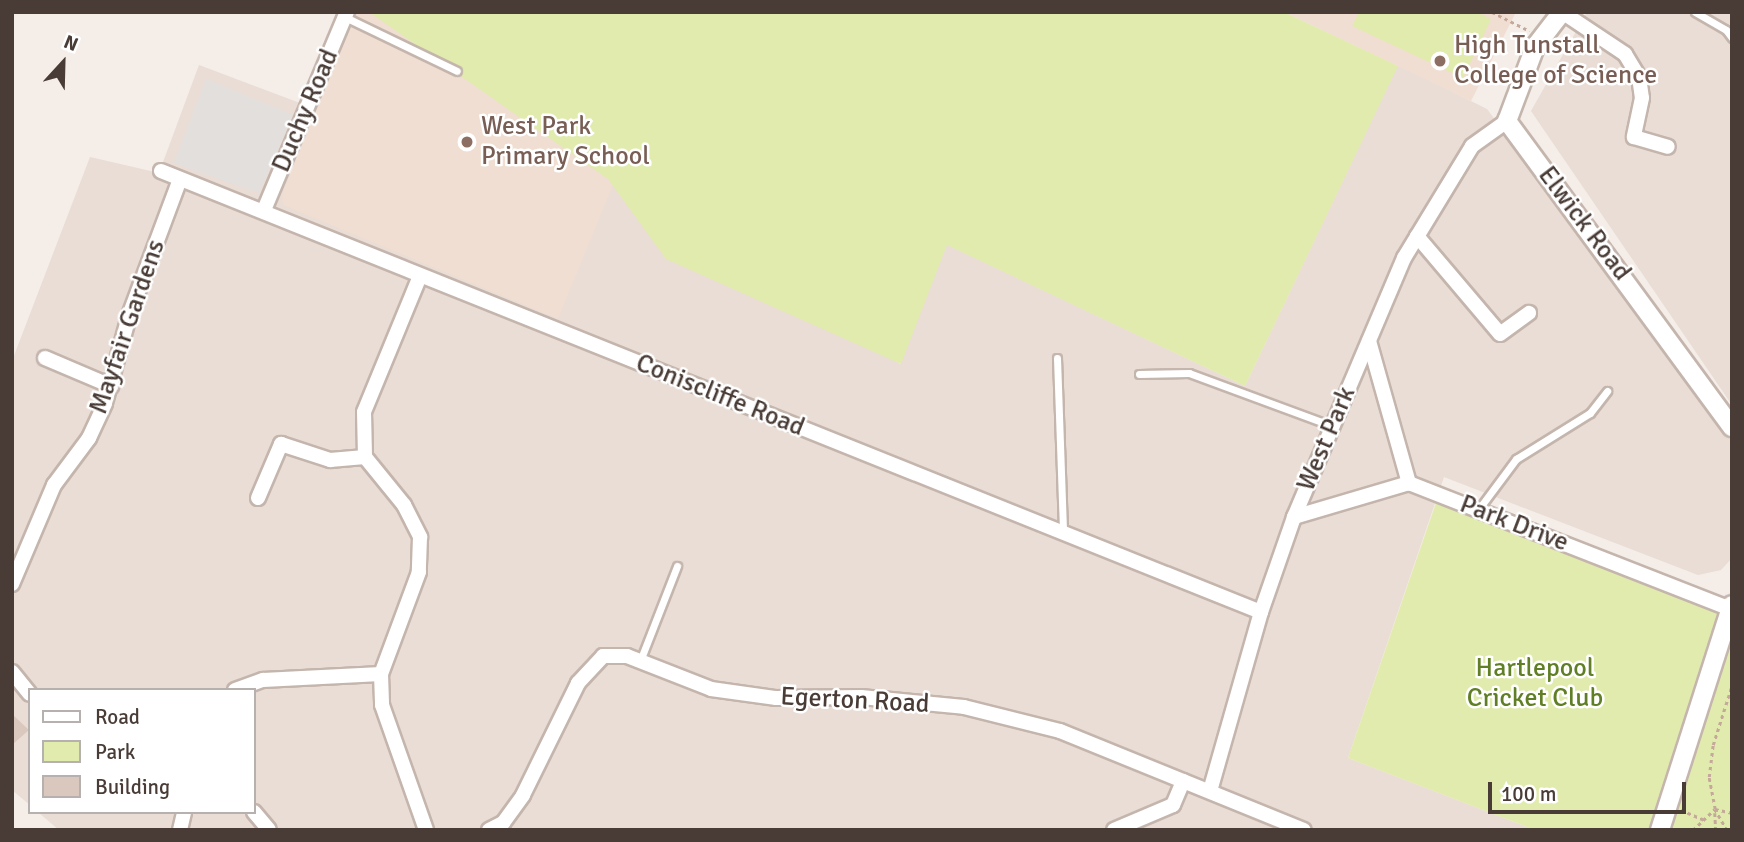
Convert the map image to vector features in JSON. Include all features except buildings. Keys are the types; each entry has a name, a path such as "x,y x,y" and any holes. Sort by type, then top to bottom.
{"street":[{"path":"1507,121 1535,47 1562,12 1625,54 1639,77 1642,99 1634,137 1668,147"},
{"name":"Duchy Road","path":"264,209 346,14"},
{"name":"West Park","path":"1210,791 1261,612 1294,517 1368,341 1417,236 1472,146 1507,121"},
{"name":"Elwick Road","path":"1507,121 1732,427"},
{"name":"Coniscliffe Road","path":"160,171 264,209 420,276 1261,612"},
{"name":"Mayfair Gardens","path":"12,584 47,499 89,438 111,386 130,313 180,179"},
{"path":"1417,236 1500,334 1529,313"},
{"path":"420,276 364,412 365,457 404,505 419,537 419,572 381,674 382,705 426,830"},
{"path":"1294,517 1409,483 1368,341"},
{"path":"45,358 111,386"},
{"path":"258,498 281,444 330,460 365,457"},
{"name":"Park Drive","path":"1409,483 1731,607"},
{"path":"1660,830 1731,607"},
{"name":"Egerton Road","path":"489,830 503,823 523,795 578,683 603,656 639,661 711,689 776,698 861,696 964,707 1060,731 1304,830"},
{"path":"12,672 28,692"},
{"path":"241,688 263,680 381,674"},
{"path":"1114,830 1173,805 1184,781"},
{"path":"256,814 269,830"}],"lane":[{"path":"1695,12 1726,30 1732,38"},
{"path":"346,14 457,71"},
{"path":"1057,358 1063,533"},
{"path":"1139,374 1189,373 1333,426"},
{"path":"1478,510 1516,458 1590,413 1607,391"},
{"path":"639,661 677,566"}],"path":[{"path":"1492,12 1533,32"},
{"path":"1716,830 1709,777 1713,745 1732,685"},
{"path":"1668,804 1704,820"},
{"path":"1715,809 1732,813"},
{"path":"1693,830 1715,809"},
{"path":"1715,809 1727,830"}],"shaded area":[{"name":"West Park Primary School","path":"357,12 684,12 558,319 283,205 282,194"},
{"path":"362,12 376,12 900,364 946,244 1245,386 1398,65 1487,109 1732,438 1732,558 1721,570 1698,575 1444,477 1348,758 1535,830 59,830 40,814 256,814 256,688 28,688 28,803 12,790 12,361 90,157 159,173 199,65 300,103"},
{"name":"High Tunstall College of Science","path":"1284,12 1516,12 1471,101"},
{"path":"1587,12 1732,12 1732,405 1531,111"},
{"path":"206,79 293,115 259,193 174,163"}],"green space":[{"path":"369,12 1284,12 1398,66 1245,386 947,245 901,364 666,259 608,179"},
{"path":"1359,12 1477,12 1491,19 1463,78 1352,26"},
{"name":"Hartlepool Cricket Club","path":"1437,500 1720,610 1652,830 1535,830 1348,758"},
{"path":"1732,635 1732,830 1671,830"}],"place":[{"name":"High Tunstall College of Science","path":"1440,61"},
{"name":"West Park Primary School","path":"467,142"}]}
